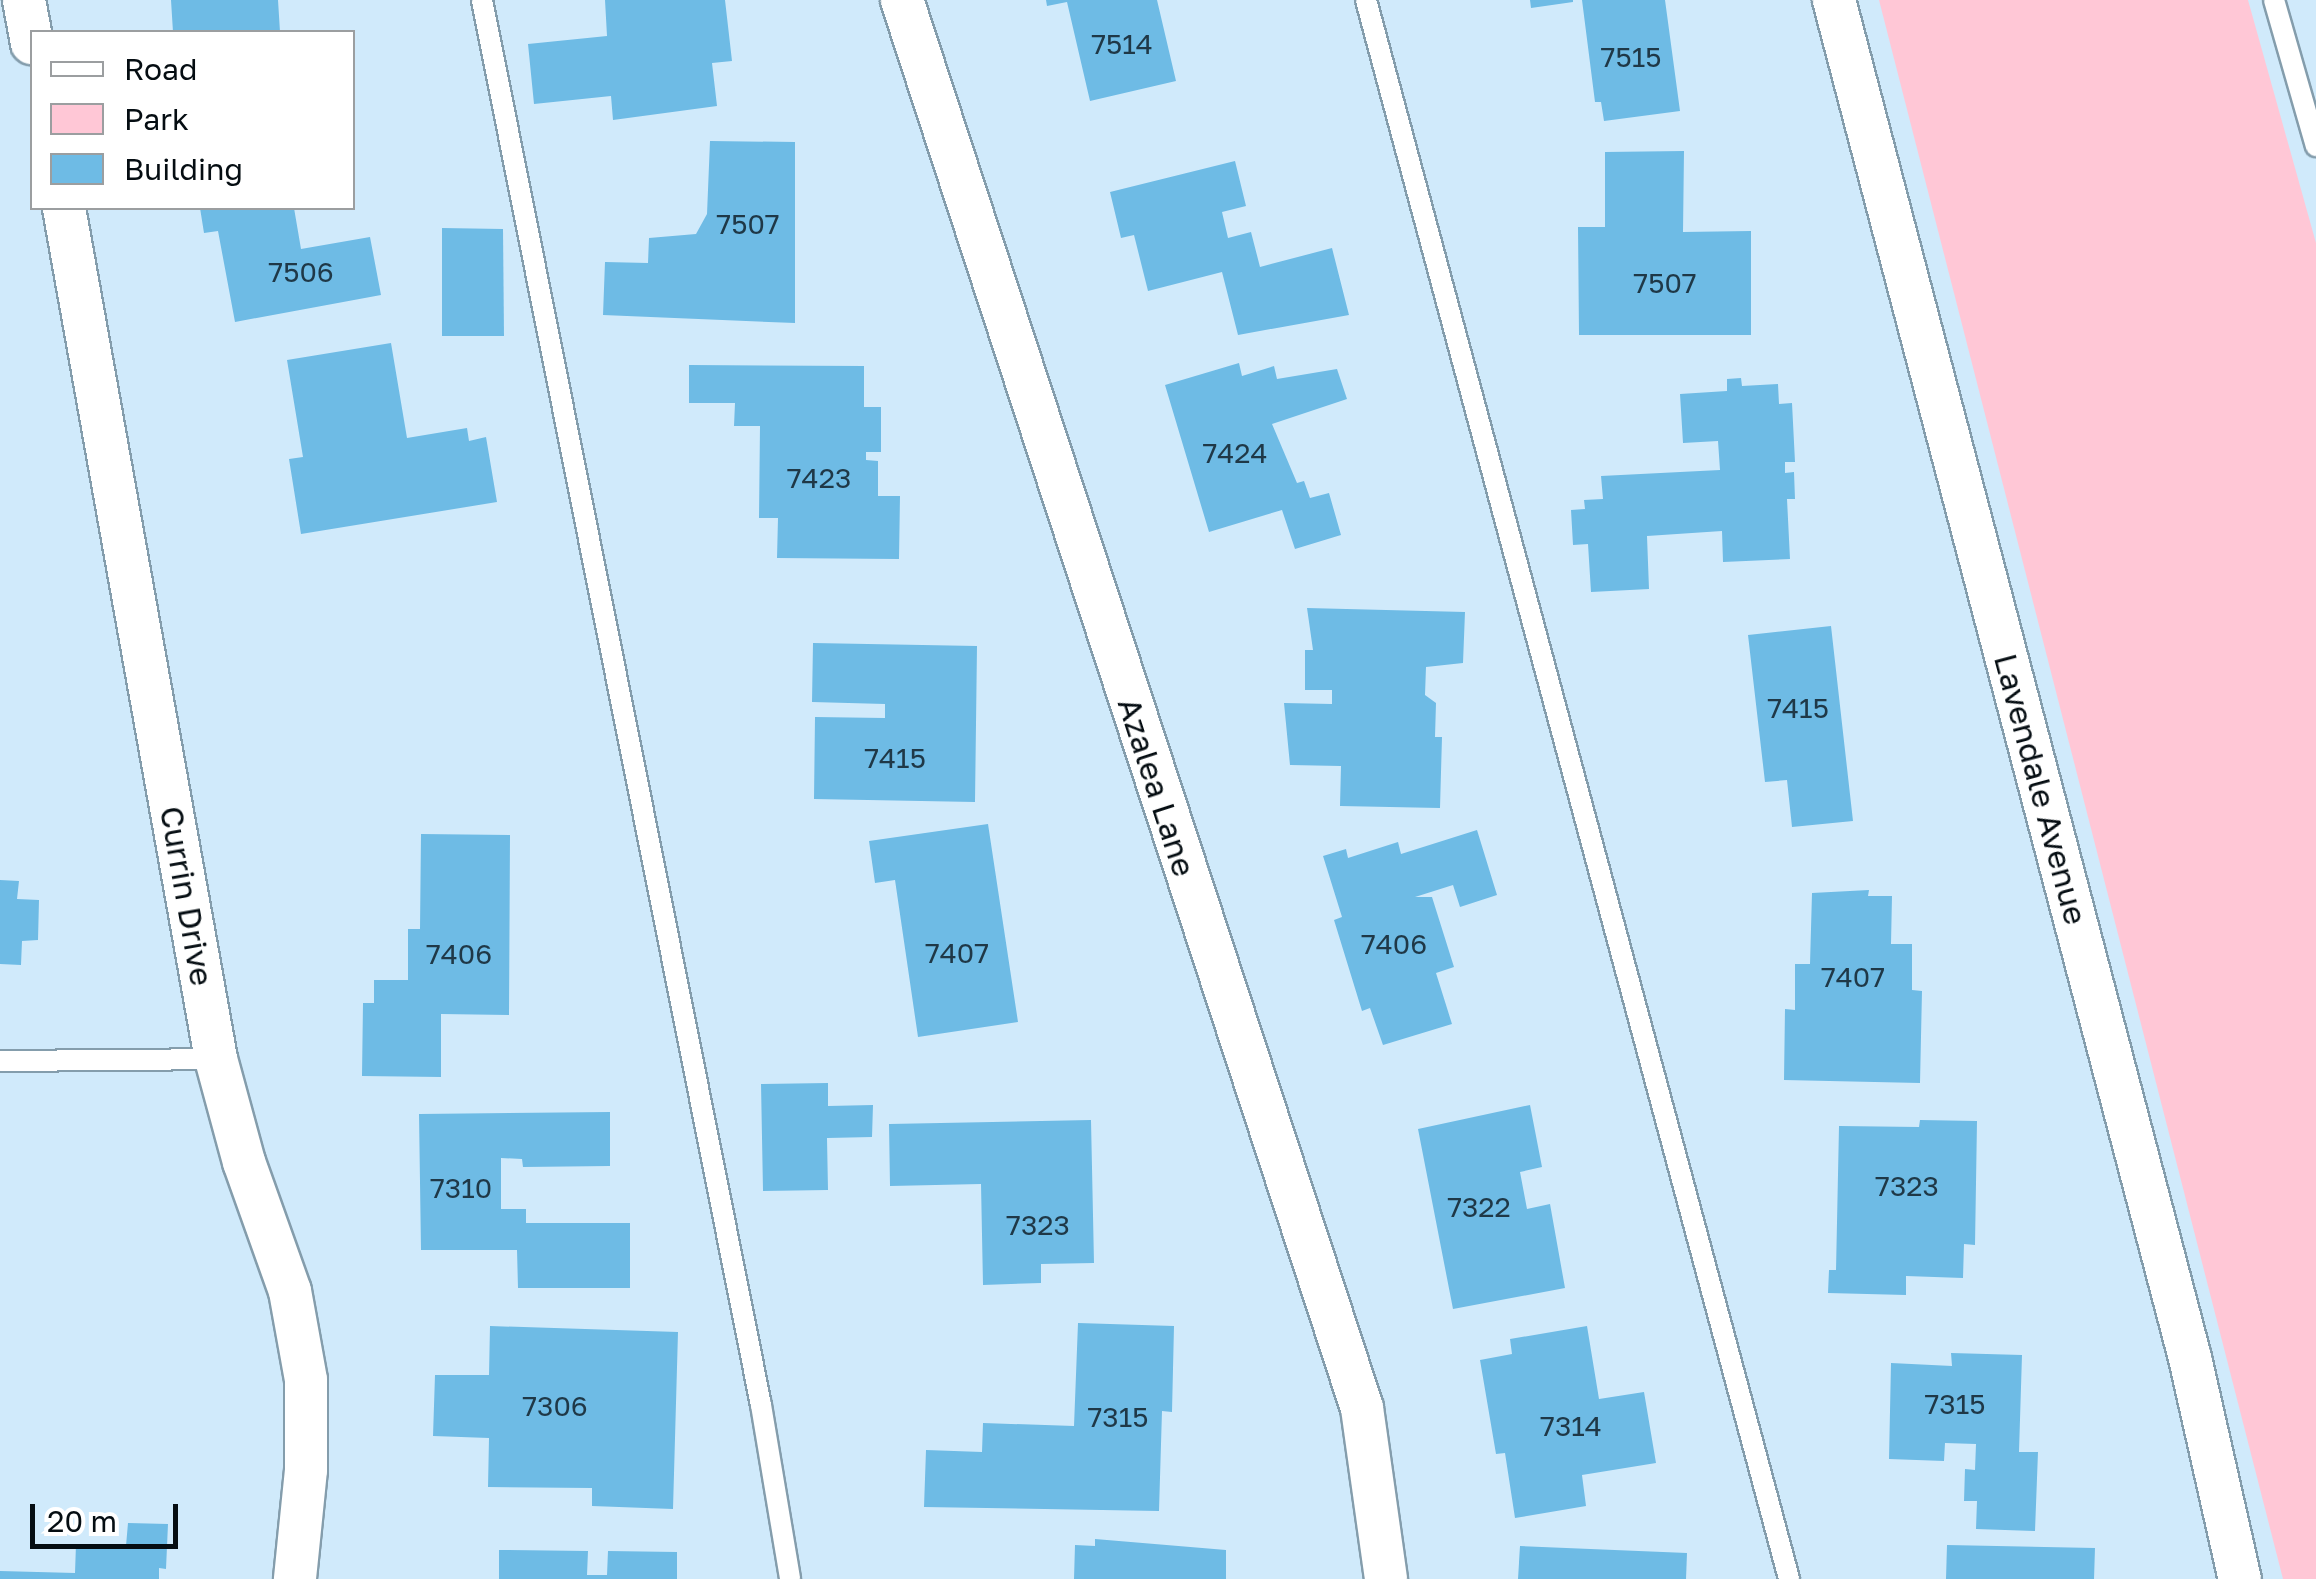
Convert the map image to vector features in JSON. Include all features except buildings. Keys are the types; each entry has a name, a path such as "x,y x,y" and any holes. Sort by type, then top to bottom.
{"street":[{"path":"24,0 30,33"},
{"name":"Azalea Lane","path":"902,0 1362,1408 1386,1579"},
{"name":"Lavendale Avenue","path":"1834,0 2190,1358 2240,1579"},
{"name":"Currin Drive","path":"64,210 216,1058 244,1162 290,1291 306,1380 306,1470 295,1579"}],"lane":[{"path":"482,0 762,1405 790,1579"},
{"path":"1366,0 1789,1579"},
{"path":"2274,0 2316,146"},
{"path":"0,1062 216,1058"}],"green space":[{"path":"1879,0 2248,0 2316,243 2316,1579 2283,1579"}]}
